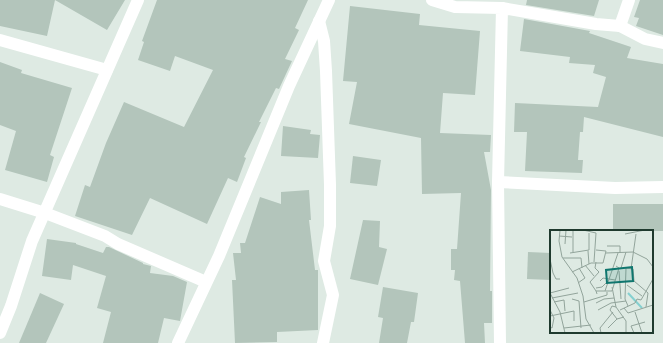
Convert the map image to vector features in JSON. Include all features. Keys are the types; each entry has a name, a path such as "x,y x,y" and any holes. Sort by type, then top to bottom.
{"street":[{"path":"0,333 3,321 11,306 32,241 138,0"},
{"path":"178,343 219,256 289,86 329,0"},
{"path":"432,0 455,7 502,8 596,24 620,26 645,39 663,43"},
{"path":"620,26 629,0"},
{"path":"500,343 498,182 502,8"},
{"path":"319,21 324,41 330,185 330,226 324,261 333,295 323,343"},
{"path":"0,40 107,70"},
{"path":"498,182 615,188 663,187"},
{"path":"0,199 45,213 105,236 118,244 206,282"}],"building":[{"path":"0,0 55,0 47,36 0,26"},
{"path":"55,0 125,0 107,30"},
{"path":"157,0 308,0 295,28 299,30 285,59 292,61 279,89 276,88 259,122 261,122 244,157 246,158 237,182 228,178 207,224 150,198 132,235 75,216 85,185 90,187 106,143 124,102 184,127 213,70 175,56 170,71 138,60 144,42 142,41"},
{"path":"527,0 599,0 594,16 526,5"},
{"path":"640,0 663,0 663,35 636,26 639,18 634,17"},
{"path":"350,6 420,14 419,25 480,31 475,95 443,93 440,133 491,135 490,152 484,152 491,190 490,291 492,291 492,323 484,323 485,343 465,343 460,281 454,280 455,270 451,270 451,249 457,249 461,193 422,194 421,138 349,124 357,82 343,81"},
{"path":"524,19 590,31 589,33 631,47 627,58 663,64 663,137 584,117 583,132 580,132 578,160 583,160 582,173 525,171 527,132 514,132 515,103 598,107 606,77 593,73 595,65 569,63 570,57 520,51"},
{"path":"0,62 22,70 21,73 72,88 50,155 54,157 47,182 5,170 16,131 0,125"},
{"path":"283,126 311,130 310,134 320,135 318,158 281,156"},
{"path":"353,156 381,160 377,186 350,183"},
{"path":"309,190 311,220 309,220 315,270 318,270 318,330 277,332 277,342 235,343 232,280 236,280 233,253 241,253 240,243 245,243 260,197 281,204 281,192"},
{"path":"613,204 663,204 663,231 613,230"},
{"path":"363,220 380,221 379,247 387,249 378,285 350,279"},
{"path":"47,239 76,243 103,253 106,247 109,247 143,264 151,266 150,273 173,276 187,282 180,321 164,318 158,343 103,343 111,312 97,308 106,276 73,265 71,280 42,276"},
{"path":"528,252 550,253 550,280 527,279"},
{"path":"383,287 418,293 414,322 411,322 407,343 379,343 383,318 378,317"},
{"path":"40,293 64,304 46,343 19,343"}]}
